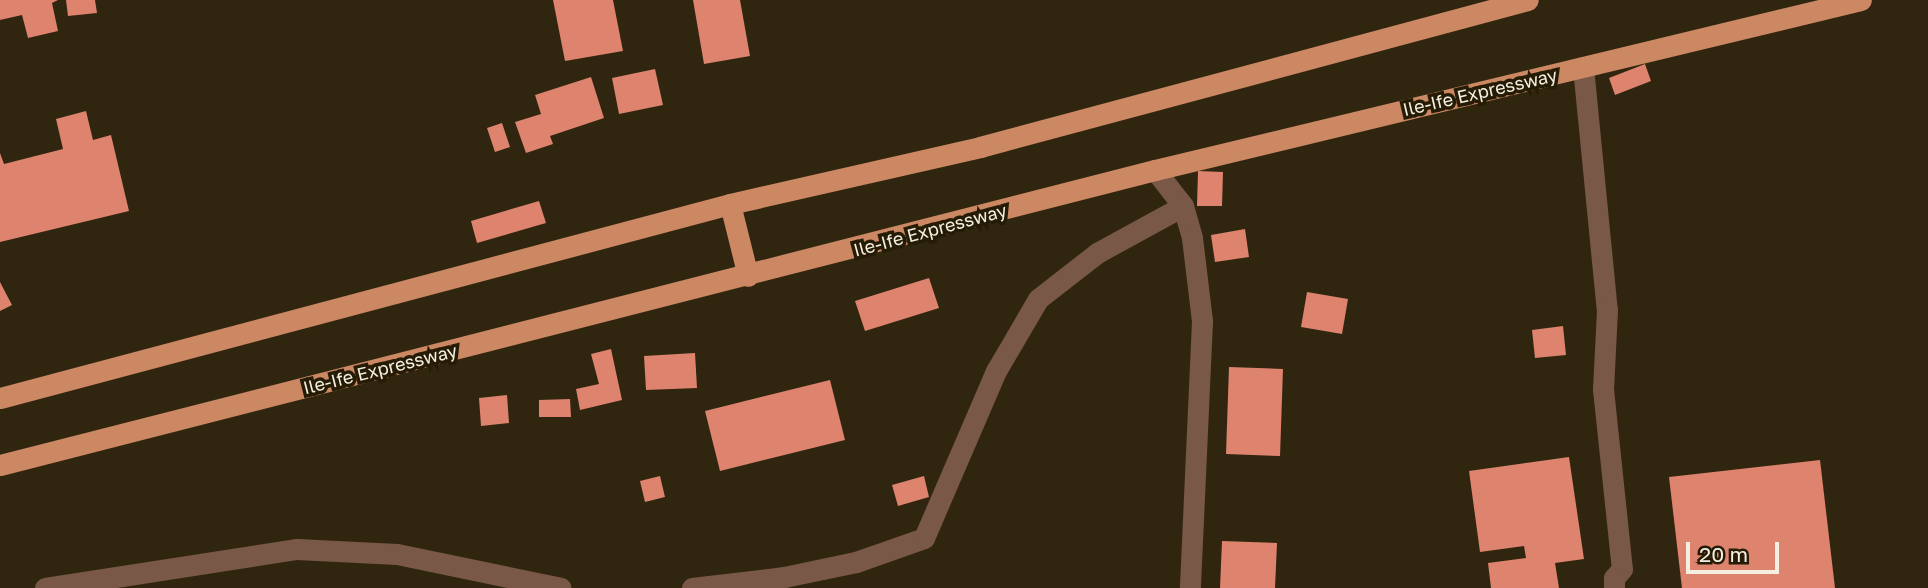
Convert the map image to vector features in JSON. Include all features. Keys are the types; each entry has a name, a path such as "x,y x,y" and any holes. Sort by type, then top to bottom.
{"main road":[{"path":"0,397 730,204 980,147 1528,0"},
{"name":"Ile-Ife Expressway","path":"0,465 1155,170 1861,0"},
{"path":"730,204 748,276"}],"street":[{"path":"1583,67 1607,310 1603,389 1622,569 1614,578 1614,588"},
{"path":"1155,170 1183,206 1192,238 1202,321 1190,588"},
{"path":"692,588 832,567 924,538 996,371 1038,299 1097,253 1183,206"},
{"path":"45,588 297,549 397,554 561,588"}],"building":[{"path":"0,0 58,0 52,3 58,31 28,38 22,15 0,20"},
{"path":"66,0 95,0 97,13 68,16"},
{"path":"553,0 613,0 623,51 565,61"},
{"path":"693,0 740,0 750,56 704,64"},
{"path":"1645,64 1651,81 1615,95 1609,78"},
{"path":"655,69 663,105 619,114 612,78"},
{"path":"591,77 604,118 550,136 553,144 526,153 515,122 541,114 535,95"},
{"path":"86,111 93,140 111,135 129,211 0,242 0,153 4,164 63,149 56,119"},
{"path":"502,123 510,147 495,152 487,128"},
{"path":"1198,171 1223,172 1222,206 1197,206"},
{"path":"539,201 546,223 477,243 471,221"},
{"path":"1245,229 1249,257 1215,262 1211,235"},
{"path":"929,278 939,308 865,331 855,301"},
{"path":"0,282 12,305 0,311"},
{"path":"1307,292 1348,299 1342,334 1301,327"},
{"path":"1563,326 1566,355 1535,358 1532,330"},
{"path":"611,349 622,400 580,410 576,389 599,384 591,354"},
{"path":"695,353 697,388 646,390 644,356"},
{"path":"1229,367 1283,369 1280,456 1226,454"},
{"path":"830,380 845,440 720,471 705,411"},
{"path":"507,395 509,423 481,426 479,398"},
{"path":"570,399 571,417 539,417 539,400"},
{"path":"1569,457 1584,559 1555,563 1559,588 1491,588 1488,563 1526,558 1524,546 1480,552 1469,471"},
{"path":"1820,460 1835,588 1682,588 1669,477"},
{"path":"660,476 665,497 645,502 640,481"},
{"path":"924,476 929,497 898,506 892,485"},
{"path":"1222,541 1277,543 1275,588 1220,588"}]}
